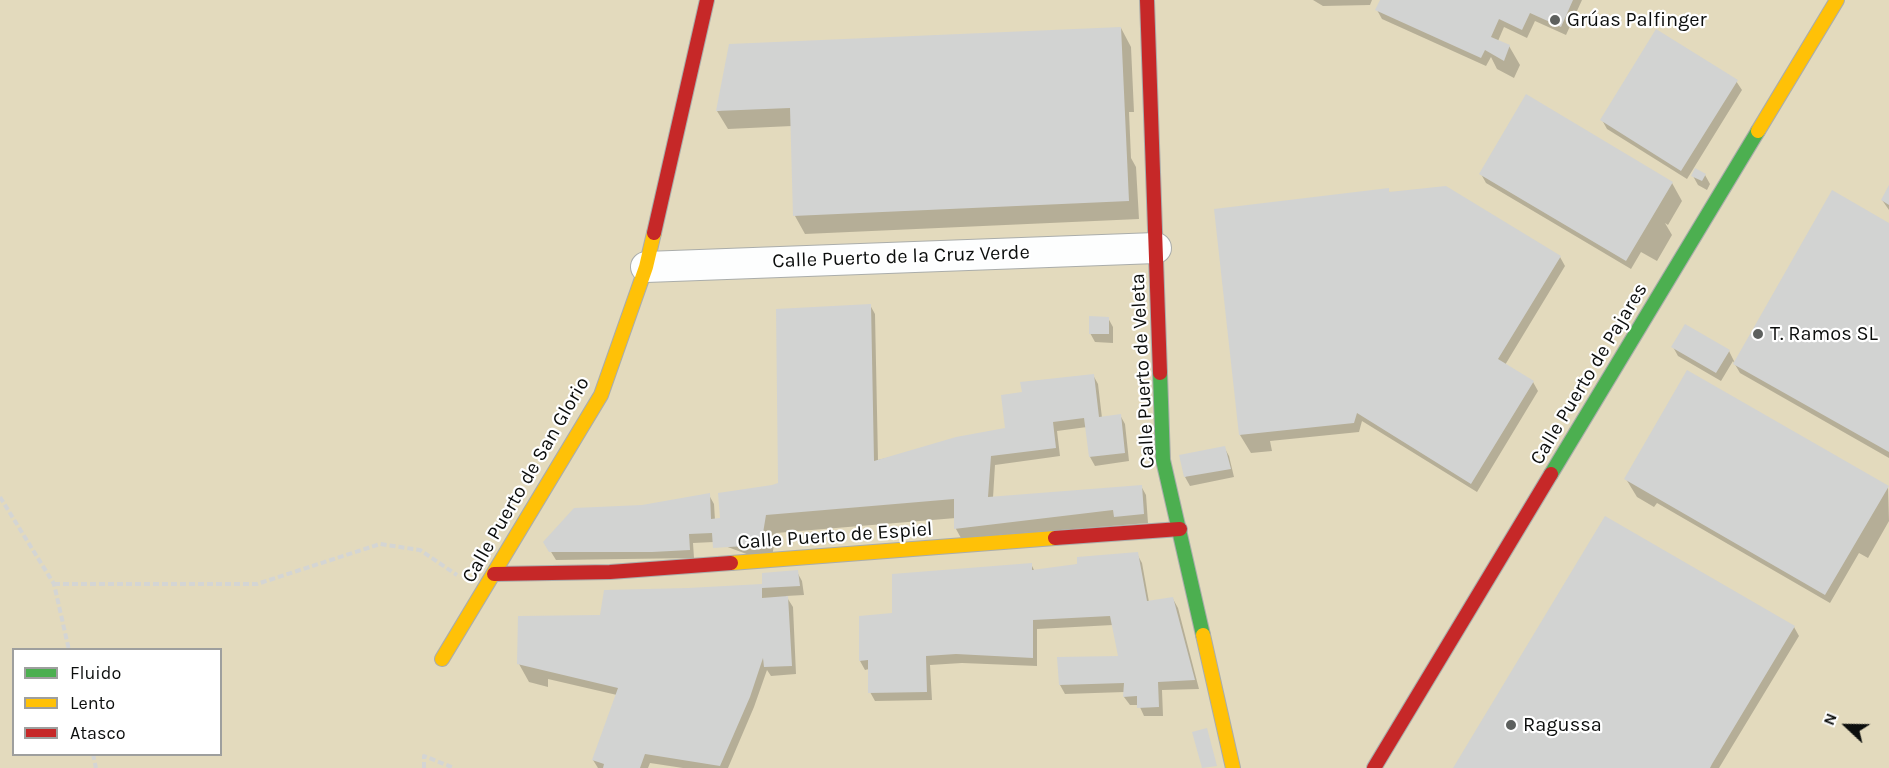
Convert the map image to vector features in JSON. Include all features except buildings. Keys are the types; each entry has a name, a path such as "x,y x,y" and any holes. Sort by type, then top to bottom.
{"street":[{"name":"Calle Puerto de San Glorio","path":"442,659 601,395 646,267 707,0"},
{"name":"Calle Puerto de Veleta","path":"1147,0 1163,460 1233,768"},
{"name":"Calle Puerto de Pajares","path":"1374,768 1837,0"},
{"name":"Calle Puerto de la Cruz Verde","path":"646,267 1156,248"},
{"name":"Calle Puerto de Espiel","path":"494,574 610,572 1180,530"}],"path":[{"path":"0,497 54,584 69,648"},
{"path":"54,584 257,584 380,544 420,550 450,571 484,590"},
{"path":"424,768 424,756 454,768"}],"shaded area":[{"path":"0,0 1889,0 1889,768 0,768"}],"traffic: fast":[{"path":"1551,474 1758,131"},
{"path":"1160,373 1163,460 1203,635"}],"traffic: slow":[{"path":"1758,131 1837,0"},
{"path":"442,659 601,395 646,267 654,233"},
{"path":"731,563 1055,538"},
{"path":"1203,635 1233,768"}],"traffic: jam":[{"path":"654,233 707,0"},
{"path":"1147,0 1160,373"},
{"path":"1374,768 1551,474"},
{"path":"1055,538 1180,529"},
{"path":"494,574 610,572 731,563"}],"place":[{"name":"Grúas Palfinger","path":"1555,20"},
{"name":"T. Ramos SL","path":"1758,334"},
{"name":"Ragussa","path":"1511,725"}]}
